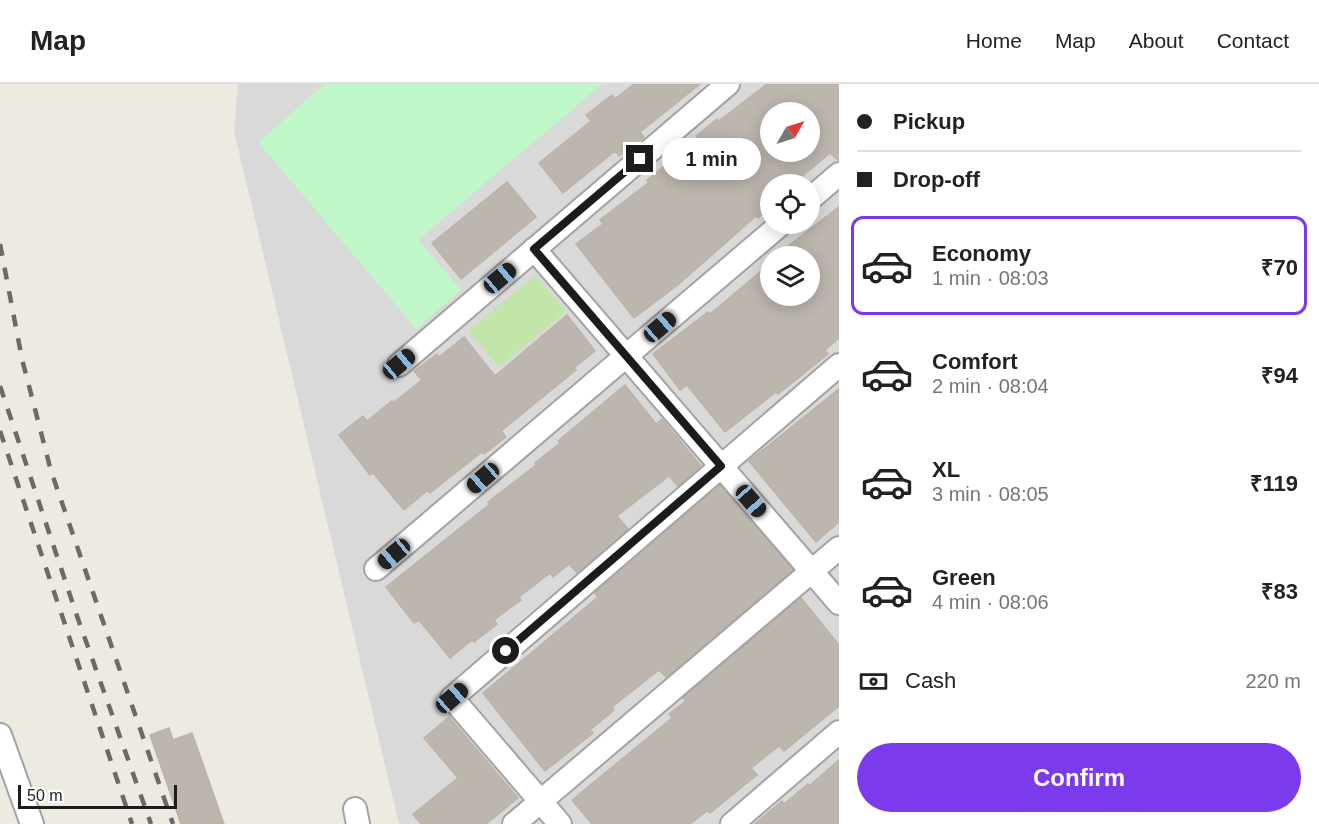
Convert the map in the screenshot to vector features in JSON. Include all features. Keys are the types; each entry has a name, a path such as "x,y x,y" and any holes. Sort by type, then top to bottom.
{"street":[{"path":"399,364 728,84"},
{"path":"820,190 839,174"},
{"path":"376,569 769,234"},
{"path":"534,249 839,603"},
{"path":"560,824 452,698 839,365"},
{"path":"514,824 839,548"},
{"path":"732,824 839,732"},
{"path":"0,735 32,824"}],"shaded area":[{"path":"238,84 839,84 839,824 399,824 234,131"}],"green space":[{"path":"325,84 602,84 418,240 461,290 416,329 258,142"},
{"path":"535,275 566,311 499,367 468,331"}],"building":[{"path":"634,84 700,84 640,132 644,137 619,156 615,151 563,193 539,163 591,121 586,115 612,95 615,99"},
{"path":"767,84 839,84 839,161 830,153 820,161 820,102 760,102 760,162 819,162 805,174 760,174 760,216 756,216 679,284 634,318 576,244 603,224 600,220 648,183 647,180 668,163 670,166 701,141 696,136 717,119 719,121"},
{"path":"507,182 536,217 461,279 432,243"},
{"path":"839,207 839,338 825,350 828,354 725,432 687,385 680,390 653,354 708,312 710,314 760,272 760,306 820,306 820,246 788,246 804,234 820,234 820,222"},
{"path":"567,315 595,351 574,368 576,370 501,431 506,437 484,454 482,452 430,493 428,490 404,510 373,473 370,475 339,435 363,416 367,421 392,401 393,403 422,380 414,371 437,354 439,357 464,337 495,376"},
{"path":"625,385 656,424 662,419 701,466 678,486 669,476 644,495 617,516 628,529 577,573 569,564 553,577 550,573 519,597 521,600 494,620 497,624 450,658 419,620 414,623 386,587 490,504 488,502 536,465 535,463 560,443 558,441"},
{"path":"839,389 839,522 816,542 749,461"},
{"path":"720,485 793,570 666,677 659,670 612,707 614,710 590,730 593,733 545,771 483,693 598,597 595,593"},
{"path":"801,598 839,645 839,706 784,751 779,746 751,768 757,775 710,813 707,811 690,824 592,824 572,800 672,718 669,714 686,701 683,698"},
{"path":"449,717 518,798 486,824 421,824 413,814 458,778 424,738"},
{"path":"169,728 173,740 192,733 224,824 181,824 150,735"},
{"path":"839,760 839,824 755,824 782,801 784,804 808,784 809,786"}],"railway":[{"path":"0,244 22,359 51,471 173,824"},
{"path":"0,386 77,616 151,824"},
{"path":"0,431 132,824"}],"route":[{"path":"506,651 721,466 534,249 640,159"}]}
